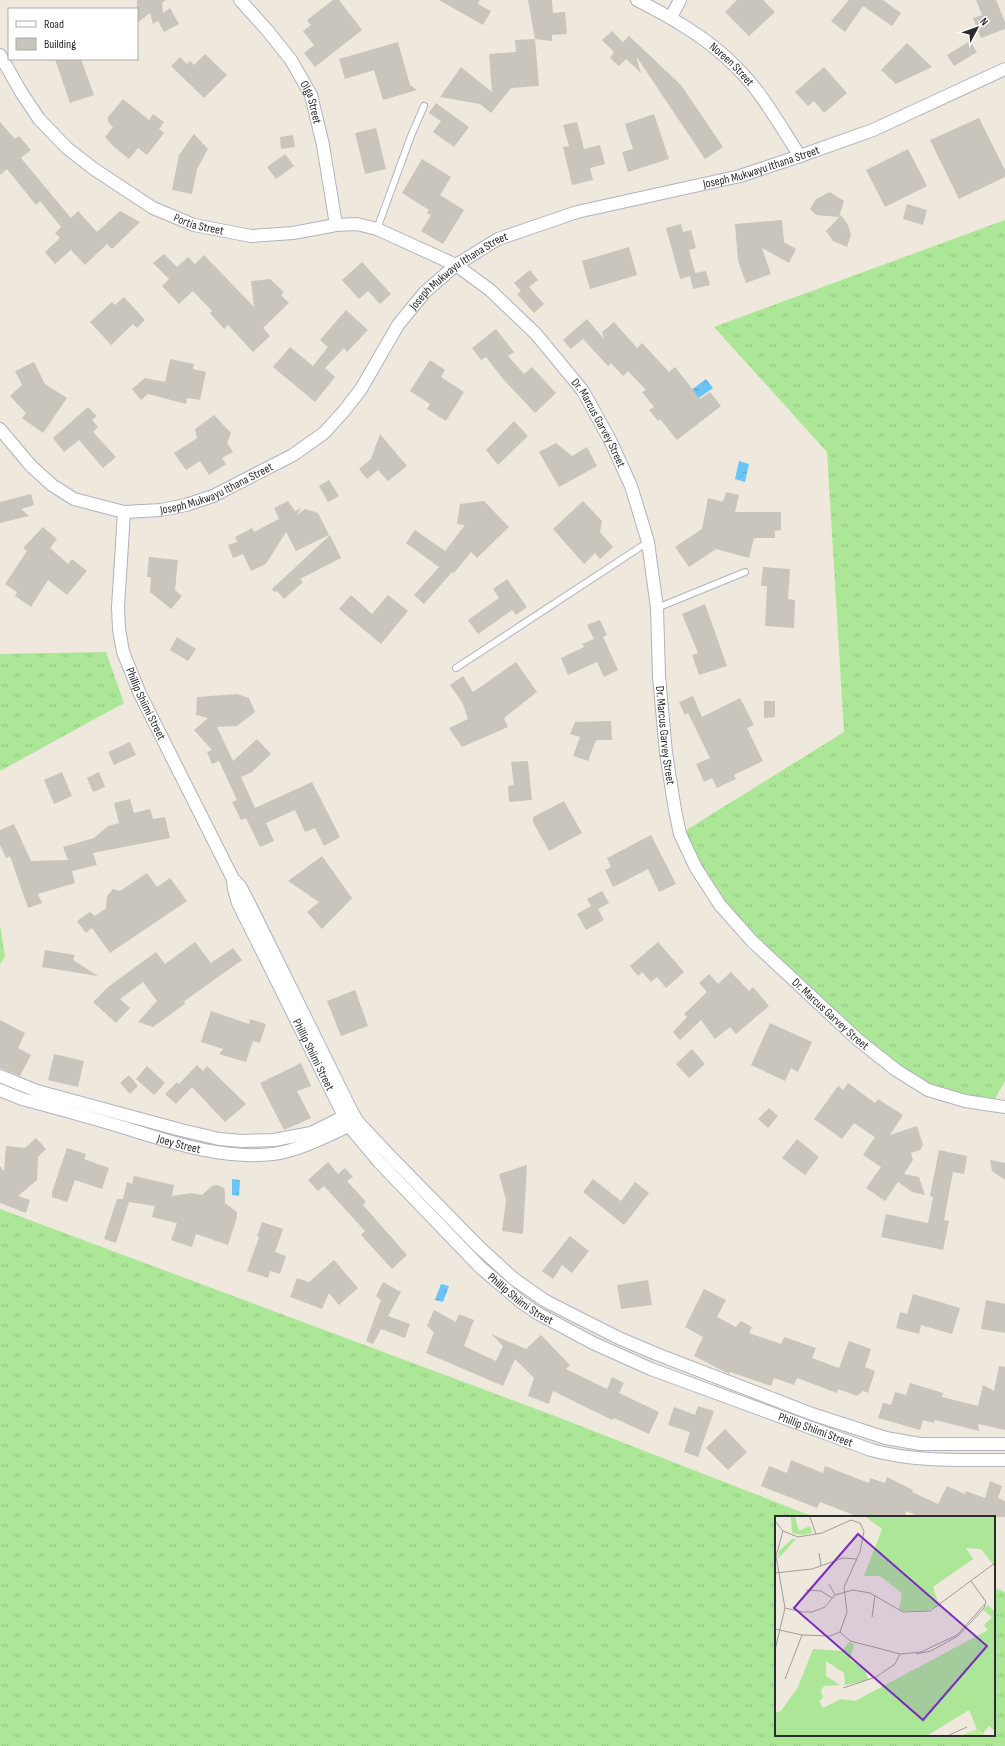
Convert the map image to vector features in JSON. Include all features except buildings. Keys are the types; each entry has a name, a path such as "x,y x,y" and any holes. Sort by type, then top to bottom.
{"street":[{"name":"Olga Street","path":"240,0 268,30 291,60 311,94 324,145 336,225"},
{"name":"Noreen Street","path":"637,0 671,17 710,44 736,67 760,96 800,156"},
{"path":"671,17 680,0"},
{"name":"Portia Street","path":"0,55 21,92 40,119 67,148 94,169 153,208 194,225 251,236 293,233 336,225 357,224 377,230 456,265"},
{"name":"Joseph Mukwayu Ithana Street","path":"0,429 31,466 58,489 74,499 124,512 161,510 186,505 213,496 292,454 324,433 361,389 398,325 425,292 456,265 498,239 577,212 740,176 800,156 873,130 1005,69"},
{"name":"Dr. Marcus Garvey Street","path":"456,265 490,290 536,334 583,391 611,442 632,486 648,542 657,608 659,676 666,753 680,834 696,868 720,905 752,941 800,987 857,1039 896,1070 928,1090 965,1101 1005,1107"},
{"name":"Phillip Shiimi Street","path":"124,512 118,607 119,629 123,652 140,694 233,879 238,903 351,1119 379,1162 481,1268 521,1302 537,1313 593,1343 651,1369 870,1450 890,1456 919,1459 1005,1460"},
{"name":"Joey Street","path":"0,1076 37,1091 219,1139 242,1141 274,1140 312,1133 351,1119"},
{"name":"Joey Street","path":"0,1090 22,1099 174,1142 215,1152 243,1156 275,1154 302,1146 351,1119"},
{"name":"Phillip Shiimi Street","path":"351,1119 474,1242 514,1279 544,1300 621,1339 812,1414 886,1438 920,1444 1005,1444"}],"lane":[{"path":"377,230 411,136 424,106"},
{"path":"456,668 648,542"},
{"path":"657,608 746,572"}],"green space":[{"path":"1005,220 1005,1081 991,1106 965,1101 896,1070 720,905 680,834 844,732 827,452 714,327"},
{"path":"106,652 124,703 0,771 0,654"},
{"path":"0,925 5,957 0,964"},
{"path":"0,1209 560,1418 811,1516 775,1516 775,1736 995,1736 995,1588 1005,1592 1005,1746 0,1746"}],"water":[{"path":"706,379 713,388 696,400 690,391"},
{"path":"739,461 749,464 745,482 735,479"},
{"path":"232,1179 240,1180 239,1196 232,1195"},
{"path":"441,1284 449,1286 443,1302 435,1300"}]}
